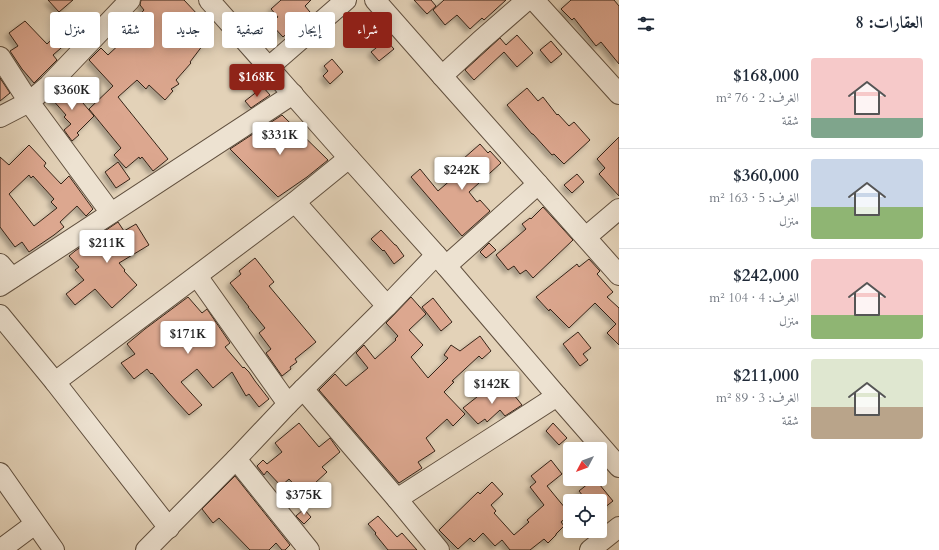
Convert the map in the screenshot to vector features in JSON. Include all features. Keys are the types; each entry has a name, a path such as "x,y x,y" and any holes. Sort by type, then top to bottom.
{"street":[{"path":"0,117 29,102 49,85 130,0"},
{"path":"209,0 441,260 619,467"},
{"path":"269,67 346,0"},
{"path":"375,0 619,275"},
{"path":"442,76 527,0"},
{"path":"534,0 619,94"},
{"path":"0,57 29,102 111,213"},
{"path":"4,276 111,213 293,94"},
{"path":"55,382 295,202 349,158"},
{"path":"146,550 288,404 387,306 441,260 538,184"},
{"path":"295,202 387,306"},
{"path":"586,237 619,208"},
{"path":"197,276 288,404"},
{"path":"0,315 55,382 169,528"},
{"path":"303,389 439,550"},
{"path":"397,499 557,396"},
{"path":"236,459 309,550"},
{"path":"0,473 54,550"},
{"path":"0,550 35,524"},
{"path":"590,550 619,527"}],"building":[{"path":"48,0 73,0 59,12"},
{"path":"141,0 184,0 195,12 162,12 162,48 201,48 190,62 191,63 176,80 179,84 171,89 173,91 165,100 149,85 146,89 137,80 118,97 168,159 153,171 142,157 140,159 139,157 126,168 114,155 121,148 89,109 113,86 89,60 101,48 108,55 115,48 154,48 154,12 142,12 144,10 140,5"},
{"path":"281,0 311,0 305,6 310,12 285,12 285,35 283,37 277,31 277,12 274,12 271,9"},
{"path":"414,0 431,0 436,6 427,14"},
{"path":"444,0 506,0 484,20 482,18 470,29 457,15 445,25 433,10"},
{"path":"571,0 614,0 619,6 619,64 601,42 596,46 574,18 572,20 561,9"},
{"path":"25,21 47,44 50,41 50,48 61,48 53,55 57,60 34,83 10,51 18,46 9,33"},
{"path":"517,35 533,53 517,67 504,52 474,80 465,70 500,38 506,45"},
{"path":"551,41 562,54 551,63 540,50"},
{"path":"392,47 394,49 379,61 371,52 376,48 392,48"},
{"path":"332,59 343,72 330,84 323,76 328,71 324,66"},
{"path":"0,78 10,93 0,101"},
{"path":"66,83 94,116 77,133 79,135 72,141 64,130 71,124 64,117 66,115 51,98"},
{"path":"263,87 270,95 251,108 245,101"},
{"path":"527,88 538,101 543,97 557,115 558,114 569,126 574,122 590,140 564,164 554,154 552,155 507,105"},
{"path":"282,115 328,160 278,197 230,149"},
{"path":"619,137 619,196 599,174 605,168 597,159"},
{"path":"480,144 488,153 490,151 501,163 469,192 477,202 480,200 490,211 462,236 411,177 420,169 438,191 468,165 463,159"},
{"path":"29,145 46,163 44,166 61,184 69,176 93,209 86,216 77,206 60,222 64,227 29,252 22,242 15,247 0,227 0,157 9,165","holes":["29,175 31,178 33,176 54,199 51,202 57,208 34,226 9,194"]},
{"path":"118,162 130,179 116,188 105,172"},
{"path":"577,174 584,182 572,193 564,185"},
{"path":"543,207 573,240 533,278 526,270 520,274 514,266 508,270 496,255 526,229 522,224 530,218 531,219"},
{"path":"118,222 124,231 136,224 149,245 119,263 137,285 112,308 95,289 75,305 66,294 84,280 75,270 79,267 69,256"},
{"path":"381,230 396,245 404,256 394,264 384,250 383,251 371,239"},
{"path":"489,243 496,250 486,258 480,252"},
{"path":"255,258 274,282 269,286 316,342 295,359 297,362 282,376 266,353 271,349 259,333 265,328 230,283 241,274 239,271"},
{"path":"589,259 600,271 597,274 613,292 607,297 619,308 619,345 607,333 616,324 595,303 569,328 550,309 549,311 536,297 577,264 579,267"},
{"path":"188,297 202,313 207,309 230,343 225,347 243,368 244,367 249,372 269,399 259,407 249,394 246,396 232,372 213,388 197,369 181,382 202,405 189,415 147,369 134,379 121,363 135,354 127,344"},
{"path":"411,297 426,314 409,330 423,345 411,357 428,378 448,358 444,355 451,345 460,351 480,336 491,351 482,359 479,356 452,381 454,382 444,392 465,414 453,426 447,419 426,438 435,451 418,462 422,468 399,483 319,390 335,374 346,386 368,368 356,353 364,345 375,359 396,340 395,339 398,336 386,323"},
{"path":"433,298 452,322 441,331 422,307"},
{"path":"578,332 591,348 583,354 588,360 580,366 563,344"},
{"path":"506,385 522,405 505,416 500,410 487,422 485,419 478,424 463,408 487,389 493,396"},
{"path":"299,423 319,447 330,438 340,452 322,467 327,472 303,494 289,479 281,486 267,471 264,475 257,466 263,460 267,464 282,452 275,443"},
{"path":"553,423 567,438 559,445 546,431"},
{"path":"551,460 562,474 547,486 563,505 563,520 561,522 563,527 548,543 544,539 530,550 510,550 502,540 495,546 483,533 474,542 470,538 458,549 439,530 478,492 480,494 492,482 503,494 491,505 496,511 494,513 514,535 529,522 527,520 544,505 530,487 536,482 531,476"},
{"path":"235,476 290,545 285,550 282,550 276,543 269,550 250,550 219,518 213,523 202,509"},
{"path":"585,486 601,486 613,501 607,506 607,494 581,494 579,491"},
{"path":"304,509 311,517 304,524 296,516"},
{"path":"378,516 397,537 402,533 417,550 388,550 368,524"}]}
